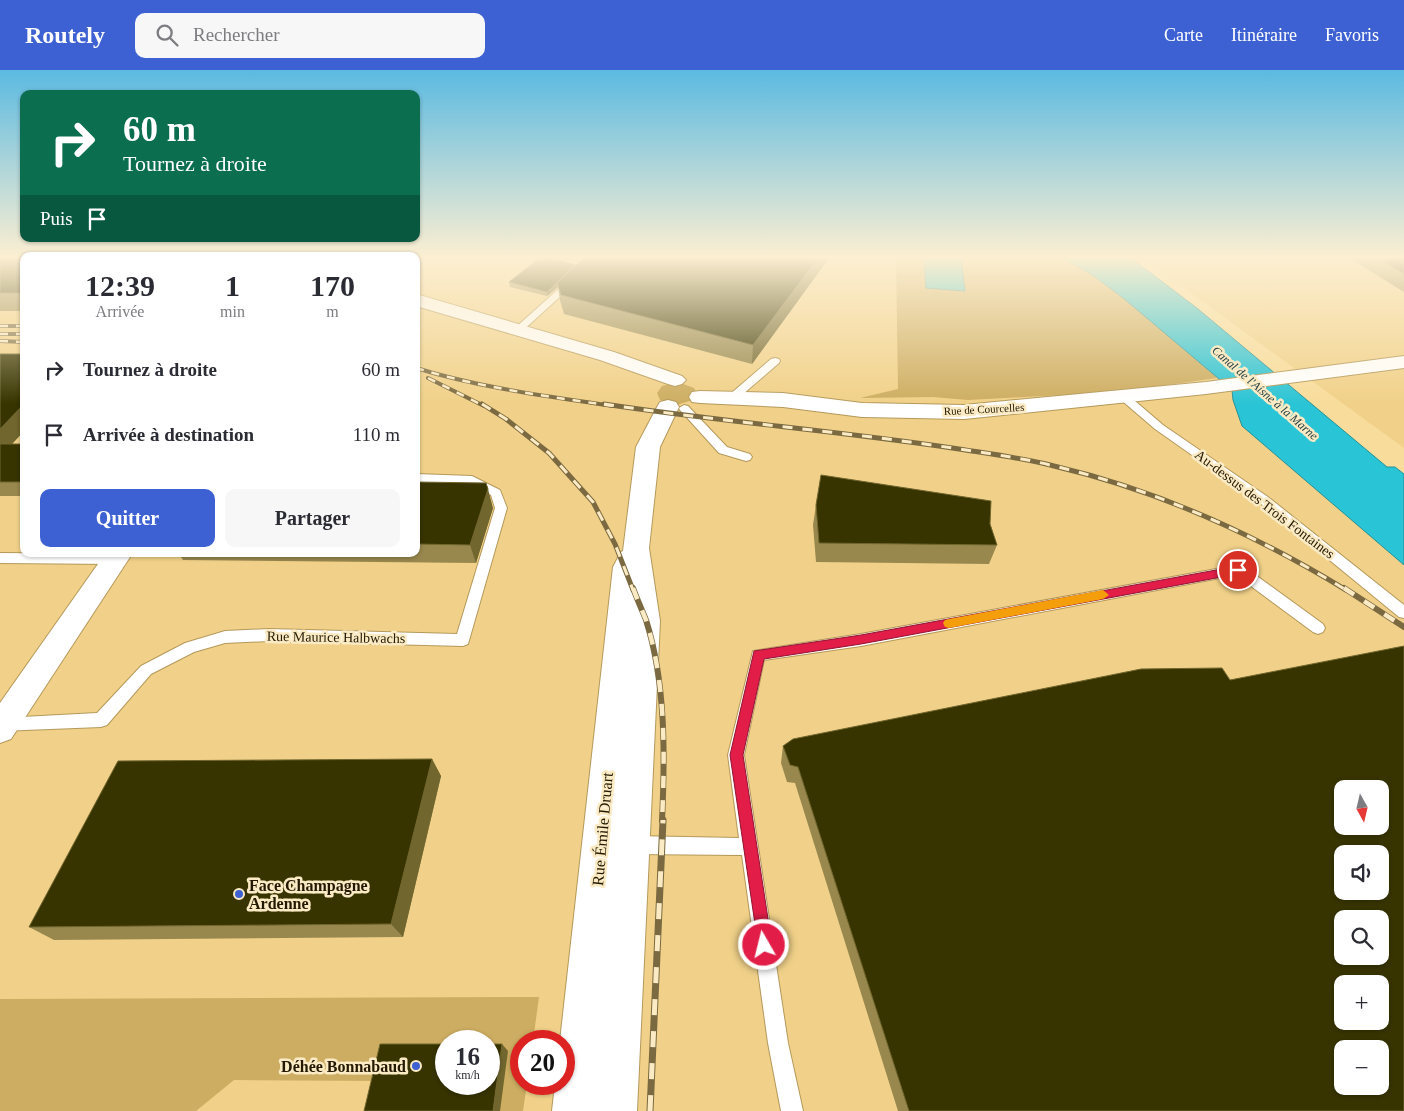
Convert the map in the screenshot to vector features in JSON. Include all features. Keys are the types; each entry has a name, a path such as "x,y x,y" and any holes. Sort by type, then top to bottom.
{"street":[{"path":"438,307 607,356 675,380 688,381 700,389 676,401"},
{"path":"607,356 676,401"},
{"name":"Rue de Courcelles","path":"676,401 732,398 783,400 862,410 964,412 1206,388 1404,362"},
{"path":"675,380 661,383 676,401"},
{"name":"Rue Émile Druart","path":"574,1111 616,845 646,621 636,548 648,447 676,401"},
{"name":"Rue Maurice Halbwachs","path":"1,727 117,557"},
{"name":"Rue Émile Druart","path":"615,1111 616,845"}],"lane":[{"path":"518,330 544,307"},
{"path":"732,398 775,361"},
{"name":"Au-dessus des Trois Fontaines","path":"1124,397 1159,427 1264,500 1404,613"},
{"path":"676,401 723,450 746,457"},
{"name":"Rue Maurice Halbwachs","path":"1,727 101,720 146,670 190,647 225,637 269,634 462,640 501,508 496,493 472,480 420,478"},
{"name":"Rue Maurice Halbwachs","path":"0,558 117,557"},
{"path":"792,1111 778,1043 736,755 758,655 871,638 1238,570 1318,628"},
{"path":"616,845 750,847"}],"shaded area":[{"path":"0,307 20,307 20,557 420,557 420,307 1155,307 1404,511 1404,1111 0,1111"},
{"path":"897,307 1133,307 1217,378 1118,392 968,400 933,397 860,398 898,389"},
{"path":"1210,307 1404,307 1404,448"},
{"path":"678,382 694,388 696,392 693,400 676,405 660,400 657,393 662,386"},
{"path":"539,997 534,1030 510,1030 510,1095 525,1095 523,1111 500,1111 497,1095 500,1095 500,1030 435,1030 435,1056 383,1081 234,1080 196,1111 0,1111 0,999"}],"water":[{"name":"Canal de l'Aisne à la Marne","path":"1133,307 1195,307 1387,467 1395,467 1404,474 1404,565 1242,426 1233,400 1232,390"}],"building":[{"path":"605,307 782,307 753,345"},
{"path":"0,354 20,354 20,408 0,429"},
{"path":"0,444 20,444 20,482 0,482"},
{"path":"821,475 991,501 990,524 997,545 819,543 816,505"},
{"path":"420,482 486,483 488,489 470,545 420,544"},
{"path":"1404,646 1404,1111 909,1111 798,767 790,765 783,746 793,739 1141,669 1222,668 1230,680"},
{"path":"432,759 391,924 29,927 118,761"},
{"name":"Déhée Bonnabaud","path":"380,1044 435,1044 435,1095 495,1095 493,1111 364,1111"}],"railway":[{"path":"0,326 20,326"},
{"path":"0,334 20,334"},
{"path":"0,341 20,342"},
{"path":"420,369 489,386 613,406"},
{"path":"428,378 484,406"},
{"path":"482,404 506,419 549,453 593,502 615,544 633,590"},
{"path":"604,404 915,443 1007,456 1054,466 1130,488 1205,516 1277,551 1346,590"},
{"path":"633,588 653,644 661,694 664,745 662,821"},
{"path":"1344,588 1404,627"},
{"path":"650,1111 663,820"}],"slow traffic":[{"path":"949,623 1103,595"}],"place":[{"name":"Face Champagne Ardenne","path":"239,894"},
{"name":"Déhée Bonnabaud","path":"416,1066"}],"route":[{"path":"764,945 736,755 758,655 861,640 1238,570"}]}
